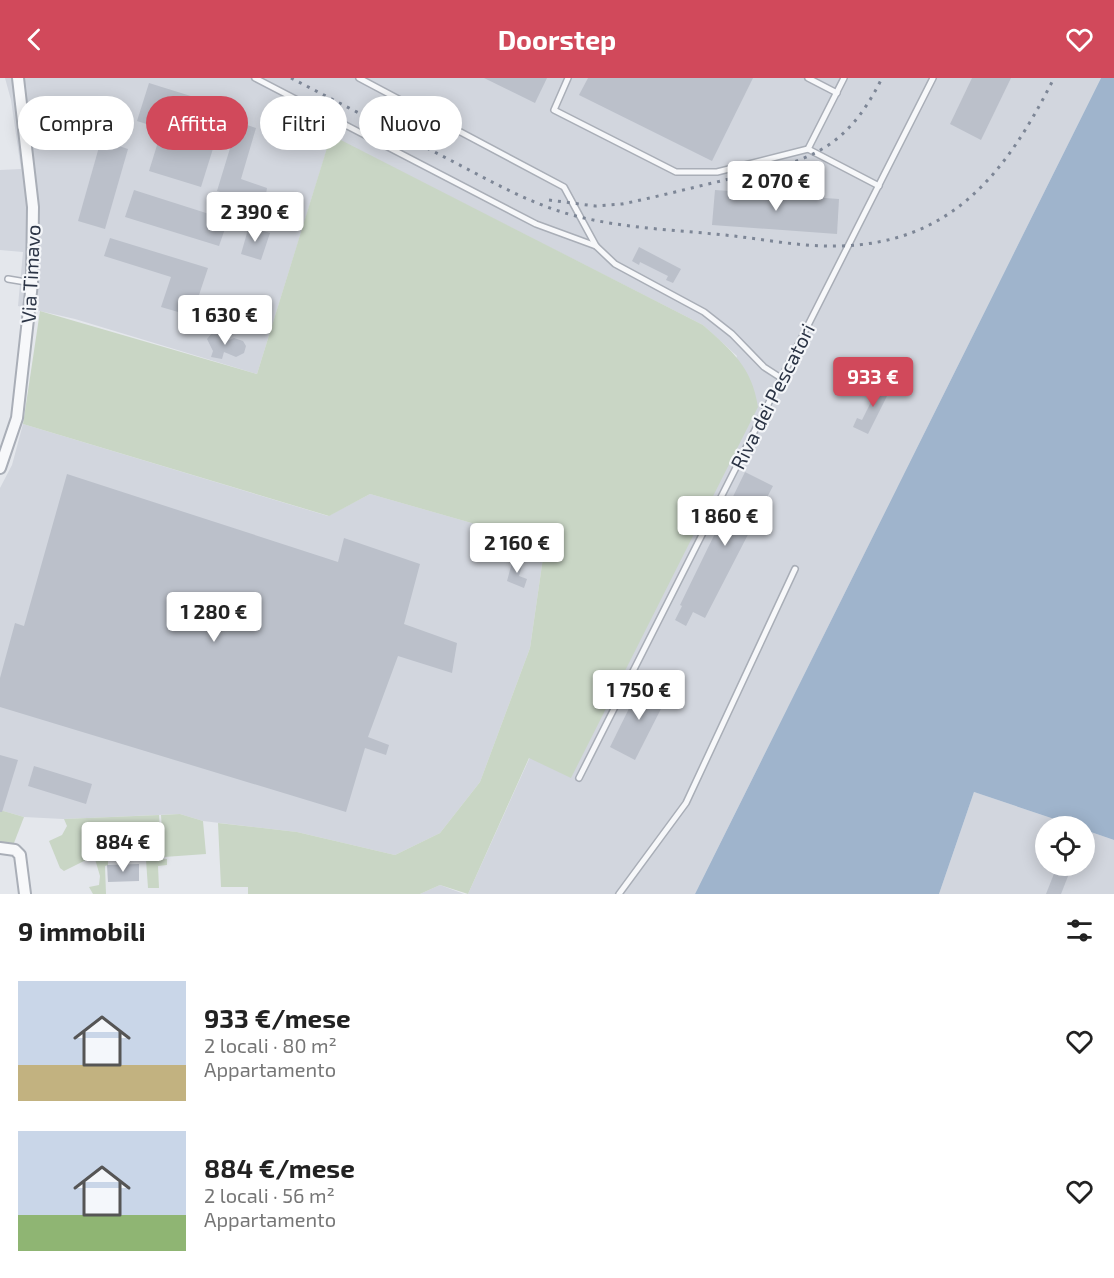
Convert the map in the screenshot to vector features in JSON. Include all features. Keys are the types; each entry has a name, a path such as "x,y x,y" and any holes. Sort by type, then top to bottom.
{"street":[{"name":"Via Timavo","path":"0,468 17,418 33,283 33,207 20,79"},
{"path":"0,848 15,850 20,855 25,894"}],"lane":[{"path":"255,78 536,224 596,246 631,274 704,312 732,334 764,367 781,378"},
{"path":"359,78 564,187 596,246"},
{"path":"568,78 554,110 676,172 717,172 808,149 879,186"},
{"path":"808,78 837,93"},
{"path":"808,149 844,78"},
{"name":"Riva dei Pescatori","path":"579,778 933,78"},
{"path":"8,279 33,283"},
{"path":"619,894 686,803 795,569"}],"shaded area":[{"path":"5,78 1101,78 695,894 468,894 530,757 571,777 737,356 703,325 347,144 347,96 260,96 260,150 327,150 257,374 75,319 18,306 23,252 0,250 0,170 21,169 18,150 134,150 134,96 18,96 18,148 11,100"},
{"path":"23,424 328,516 370,494 545,544 530,648 480,782 440,833 395,855 297,832 203,821 180,814 63,819 24,817 0,810 0,488 12,465"},
{"path":"974,792 1045,816 1035,816 1035,876 1095,876 1095,833 1114,840 1114,894 939,894"},
{"path":"440,885 464,894 420,894"}],"green space":[{"path":"347,143 703,325 732,352 746,370 751,381 758,407 571,778 529,758 468,894 440,885 420,894 248,894 248,887 221,887 218,823 297,832 395,855 440,833 480,782 530,648 545,544 370,494 329,516 23,424 40,311 257,374 326,150 347,150"},
{"path":"0,810 24,817 14,843 0,842"},
{"path":"180,814 203,821 206,854 164,857 161,815"},
{"path":"159,815 162,857 108,860 108,865 105,866 106,894 93,894 89,887 99,885 100,876 95,859 86,860 64,871 60,868 49,841 62,835 67,826 64,819"},
{"path":"167,859 167,865 158,866 159,888 148,888 146,860"}],"water":[{"path":"1101,78 1114,78 1114,840 1095,833 1095,816 1045,816 974,792 939,894 695,894"}],"building":[{"path":"484,78 547,78 535,103"},
{"path":"588,78 753,78 712,161 579,95"},
{"path":"972,78 1011,78 981,140 950,124"},
{"path":"149,83 191,96 146,96 146,124 137,121"},
{"path":"248,125 256,128 241,179 267,188 264,206 217,191 229,150 248,150"},
{"path":"98,150 128,150 105,229 78,221"},
{"path":"156,150 213,150 201,187 149,171"},
{"path":"134,190 228,220 219,246 125,217"},
{"path":"715,190 839,199 837,234 712,225"},
{"path":"249,226 270,233 261,260 241,254"},
{"path":"110,238 208,268 192,316 161,307 171,277 104,256"},
{"path":"639,247 681,269 673,283 666,280 668,276 640,262 639,265 632,261"},
{"path":"218,332 227,341 234,338 243,341 246,346 244,353 236,357 224,352 222,359 211,357 213,351 207,339 212,333"},
{"path":"881,383 891,388 868,434 853,427 857,418 862,420 874,396 868,393 872,386 878,389"},
{"path":"745,472 773,486 705,618 693,612 686,626 675,620 682,606 680,605"},
{"path":"67,474 338,562 344,538 420,564 404,624 457,643 452,673 398,656 368,737 389,745 386,755 365,748 346,812 0,707 0,678 15,623 24,626"},
{"path":"513,559 523,563 519,576 527,579 524,588 507,581"},
{"path":"642,682 668,695 635,760 610,747"},
{"path":"0,755 18,760 2,812 0,812"},
{"path":"34,766 92,784 86,804 28,786"},
{"path":"139,864 139,881 108,882 107,865"},
{"path":"1053,876 1068,876 1061,894 1046,894"}],"railway":[{"path":"291,78 524,198 556,210 592,220 632,226 825,246 878,242 914,232 944,216 972,196 1017,143 1054,78"},
{"path":"549,200 595,206 622,204 753,174 799,160 819,151 852,124 868,104 882,78"}]}
